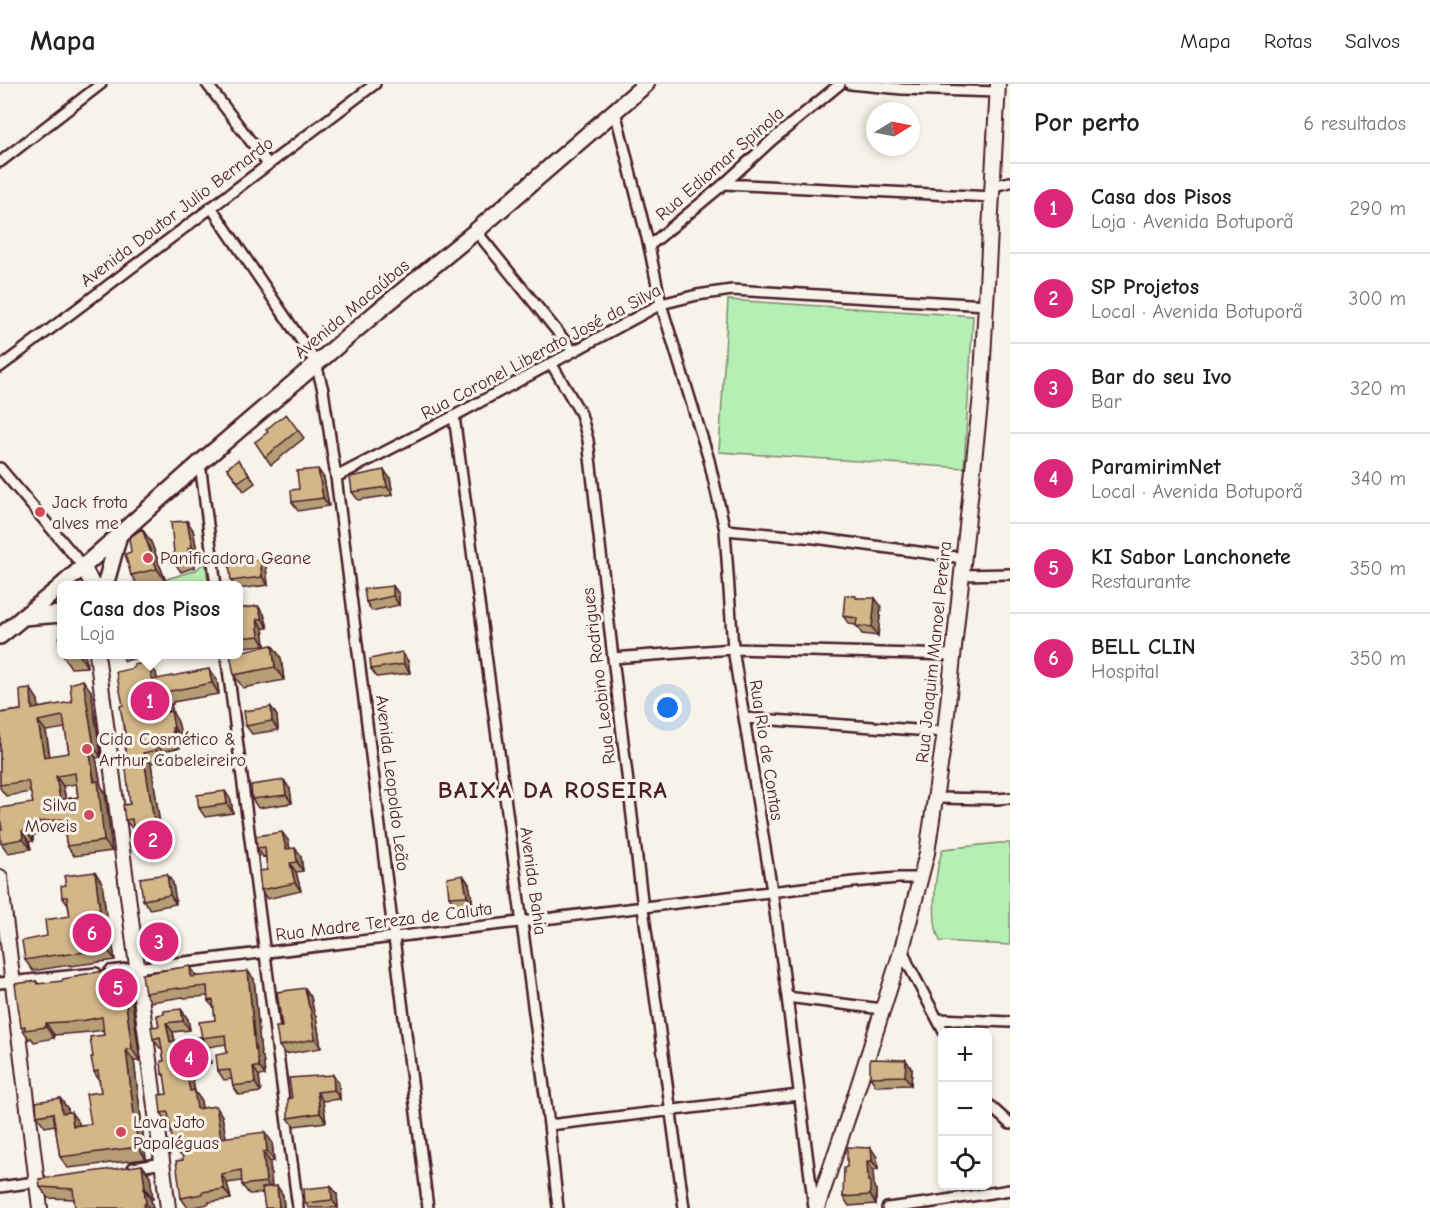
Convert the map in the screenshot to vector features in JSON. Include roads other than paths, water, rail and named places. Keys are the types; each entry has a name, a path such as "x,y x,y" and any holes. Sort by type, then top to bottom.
{"main road":[{"name":"Avenida Macaúbas","path":"69,581 83,566 200,463 476,231 646,84"},
{"path":"106,581 119,535"},
{"name":"Avenida Macaúbas","path":"0,636 57,593"},
{"path":"23,617 57,614"}],"street":[{"path":"0,162 101,84"},
{"path":"207,84 268,164"},
{"name":"Avenida Doutor Julio Bernardo","path":"0,368 375,84"},
{"name":"Rua Ediomar Spinola","path":"649,246 840,84"},
{"path":"850,84 902,89 998,88"},
{"name":"Rua Joaquim Manoel Pereira","path":"815,1208 902,949 927,853 945,732 981,396 998,88"},
{"name":"Rua Rio de Contas","path":"615,111 661,304 707,452 725,530 733,649 772,891 815,1208"},
{"path":"724,184 993,191 1010,182"},
{"name":"Avenida Leopoldo Leão","path":"211,207 305,345 316,364 323,390 336,477 428,1208"},
{"path":"476,231 573,351"},
{"name":"Rua Coronel Liberato José da Silva","path":"336,477 661,304 707,293 732,290 987,305"},
{"name":"Rua Leobino Rodrigues","path":"550,363 581,414 586,433 643,908 684,1208"},
{"name":"Avenida Bahia","path":"454,416 549,1125 558,1208"},
{"path":"200,463 215,581"},
{"path":"0,468 83,566 92,581"},
{"path":"725,530 815,538 963,558"},
{"path":"962,575 1010,574"},
{"path":"613,658 733,649 953,655"},
{"path":"98,659 168,1208"},
{"path":"227,659 298,1208"},
{"path":"744,718 945,732"},
{"path":"934,798 1010,798"},
{"path":"0,877 7,982 43,1181 40,1208"},
{"name":"Rua Madre Tereza de Caluta","path":"7,982 395,938 772,891 898,878 920,878"},
{"path":"902,949 942,1028"},
{"path":"787,998 882,1009"},
{"path":"938,1019 1010,1022"},
{"path":"549,1125 799,1095"},
{"path":"992,1108 1010,1124"},
{"path":"129,1168 163,1163"},
{"path":"0,1187 43,1181"},
{"path":"887,1208 1010,1190"}],"place":[{"name":"Jack frota alves me","path":"40,512"},
{"name":"Panificadora Geane","path":"148,558"},
{"name":"Casa dos Pisos","path":"150,701"},
{"name":"Cida Cosmético & Arthur Cabeleireiro","path":"87,749"},
{"name":"Silva Moveis","path":"89,815"},
{"name":"SP Projetos","path":"153,840"},
{"name":"BELL CLIN","path":"92,933"},
{"name":"Bar do seu Ivo","path":"159,942"},
{"name":"KI Sabor Lanchonete","path":"118,988"},
{"name":"ParamirimNet","path":"189,1058"},
{"name":"Lava Jato Papaléguas","path":"121,1132"}],"district":[{"name":"BAIXA DA ROSEIRA","path":"553,790"}]}
